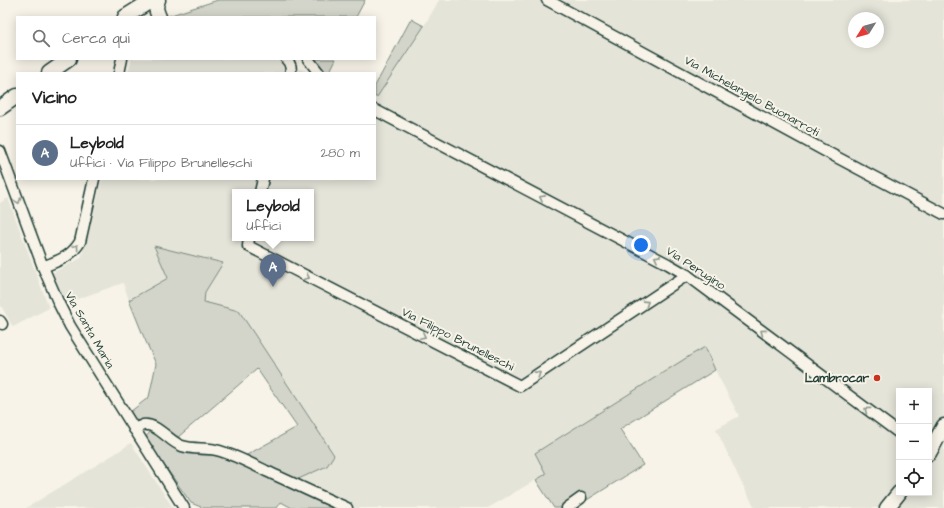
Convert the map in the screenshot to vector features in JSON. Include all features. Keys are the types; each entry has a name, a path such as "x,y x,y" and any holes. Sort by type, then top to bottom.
{"street":[{"name":"Via Michelangelo Buonarroti","path":"547,0 944,214"},
{"path":"126,16 132,12 153,7"},
{"path":"50,72 68,60"},
{"path":"119,72 122,60"},
{"path":"287,60 289,62 290,72"},
{"path":"309,60 318,72"},
{"path":"0,108 16,97"},
{"name":"Via Perugino","path":"376,111 687,275 896,431"},
{"name":"Via Santa Maria","path":"0,151 43,267 70,326 184,508"},
{"path":"43,267 68,256 75,250 80,242 94,180"},
{"name":"Via Filippo Brunelleschi","path":"249,242 520,386 687,275"},
{"path":"134,429 142,425 149,425 160,430 173,442 181,446 194,449 216,450 237,457 347,508"},
{"path":"932,449 942,434"},
{"path":"887,508 897,496"},
{"path":"567,508 581,498"}],"shaded area":[{"path":"218,0 365,0 357,16 168,16"},
{"path":"439,0 944,0 944,508 755,508 716,429 739,416 705,347 535,453 546,474 488,508 332,508 290,489 294,481 327,466 334,455 239,311 203,303 205,292 223,263 154,247 168,278 129,300 123,283 63,304 52,273 81,258 102,180 376,180 376,97 424,26"},
{"path":"411,19 424,26 377,97 376,84"},
{"path":"132,60 275,60 308,72 128,72"},
{"path":"309,60 336,60 330,72 319,72"},
{"path":"8,198 49,308 13,327 0,304 0,203"},
{"path":"154,246 223,263 205,292 204,302 239,311 334,455 327,466 294,481 245,456 297,427 257,369 177,438 158,424 142,420 136,421 130,412 149,397 156,364 129,300 168,278"},
{"path":"705,347 715,370 620,429 643,465 574,508 554,508 536,480 546,474 535,453"},
{"path":"151,431 167,443 182,450 201,455 221,455 255,469 287,487 332,508 292,508 281,502 277,508 202,508 191,503 145,438"},
{"path":"131,443 173,508 26,508 116,453"}],"place":[{"name":"Leybold","path":"273,287"},
{"name":"Lambrocar","path":"877,378"}]}
